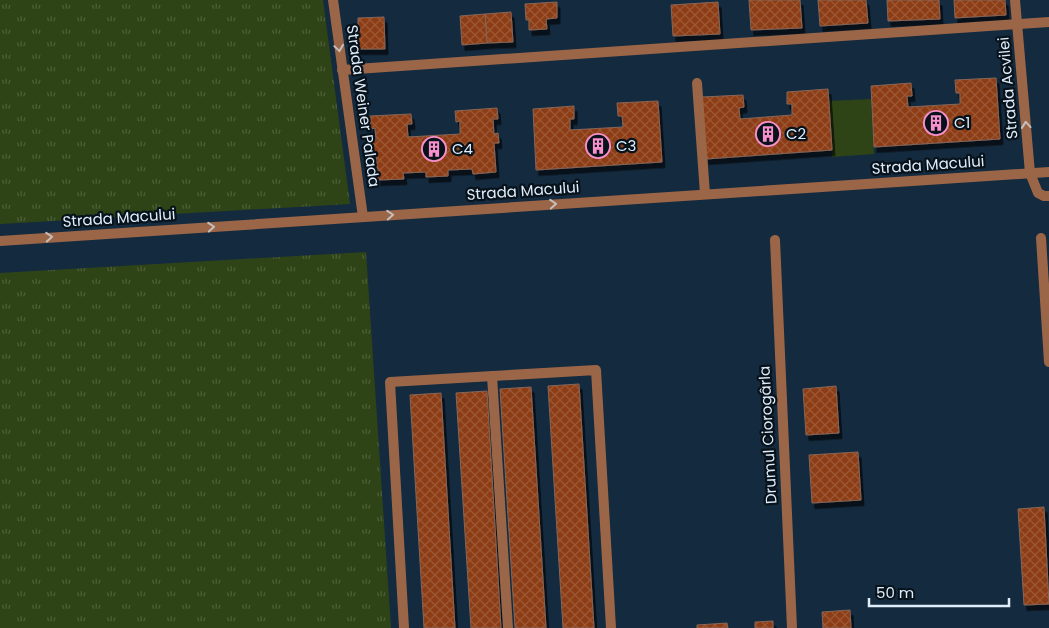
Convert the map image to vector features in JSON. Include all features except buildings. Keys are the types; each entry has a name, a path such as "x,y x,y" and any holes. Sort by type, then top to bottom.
{"street":[{"name":"Strada Weiner Palada","path":"332,0 363,217"},
{"name":"Strada Acvilei","path":"1016,0 1030,173"},
{"path":"342,70 1049,22"},
{"path":"697,83 705,194"},
{"name":"Strada Macului","path":"0,241 1049,172"},
{"path":"1030,173 1038,193 1049,196"},
{"path":"1041,238 1049,362"},
{"name":"Drumul Ciorogârla","path":"775,240 792,628"},
{"path":"404,628 390,382 596,370 611,628"},
{"path":"492,376 508,628"}],"green space":[{"path":"0,0 323,0 350,204 0,224"},
{"path":"871,99 874,154 832,157 828,101"},
{"path":"366,252 391,628 0,628 0,273"}],"place":[{"name":"C1","path":"936,123"},
{"name":"C2","path":"768,134"},
{"name":"C3","path":"598,146"},
{"name":"C4","path":"434,149"}]}
